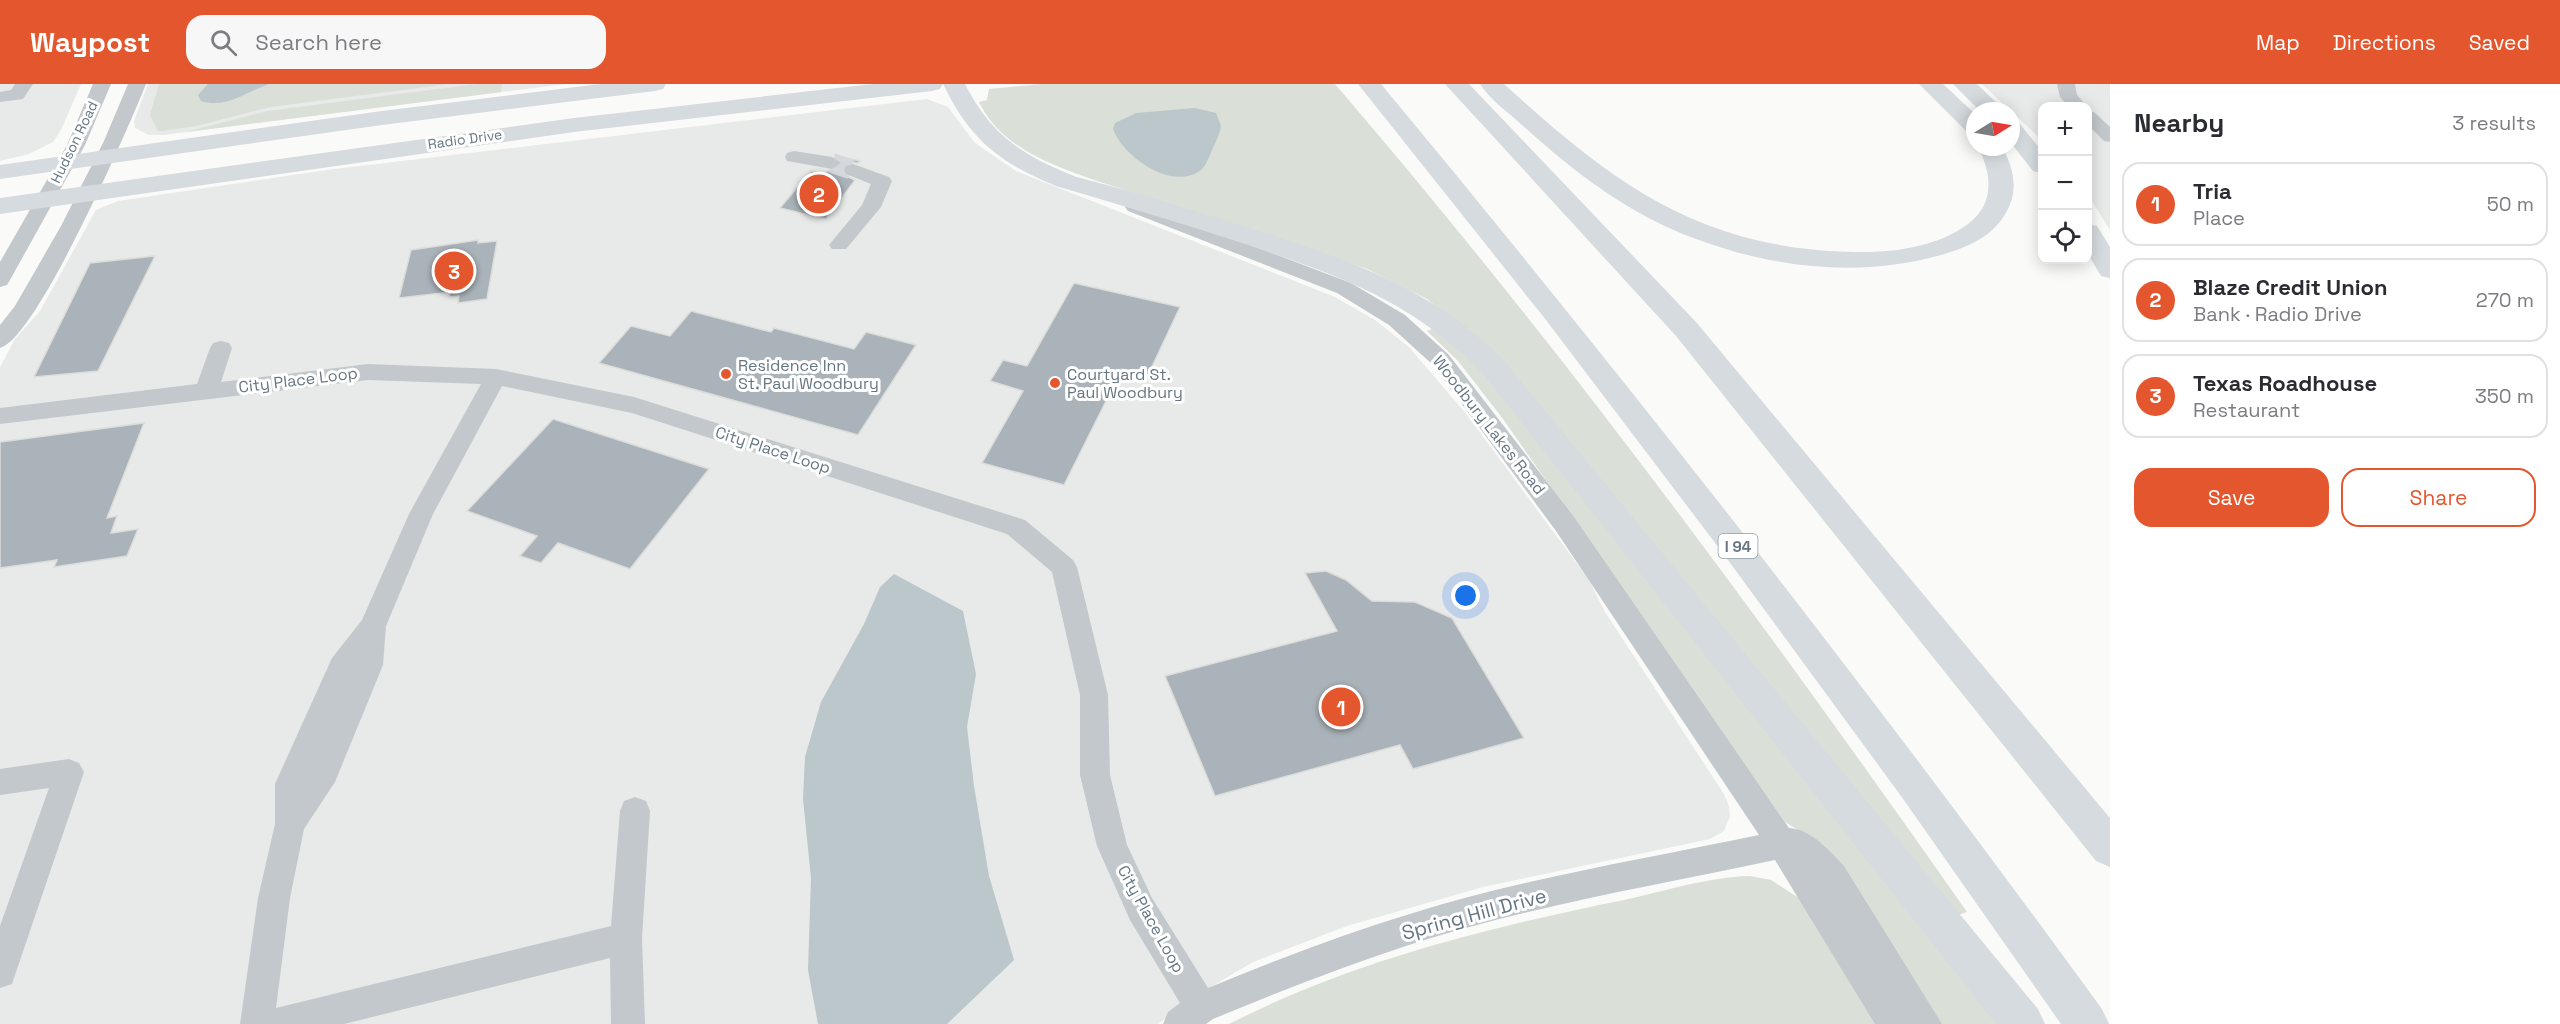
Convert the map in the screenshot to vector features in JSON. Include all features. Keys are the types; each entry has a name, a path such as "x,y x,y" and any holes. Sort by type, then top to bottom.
{"main road":[{"name":"Radio Drive","path":"0,172 655,84"},
{"name":"Radio Drive","path":"0,206 553,128 932,84"},
{"name":"Woodbury Lakes Road","path":"954,84 968,113 994,144 1026,164 1065,181"},
{"path":"1347,84 1525,273"},
{"name":"I 94","path":"1369,84 1525,273 1764,581 2087,1024"},
{"path":"1456,84 1686,329 2110,848"},
{"path":"1491,84 1569,151 1635,201 1706,233 1799,256 1871,260 1933,250 1959,241 1981,226 1996,210 2003,191 1996,156"},
{"path":"1930,84 1966,118"},
{"path":"1964,84 1984,102"},
{"path":"2020,139 2038,160"},
{"path":"1065,181 1215,226 1359,274 1412,300 1461,334 1514,392 2023,1024"},
{"path":"2092,239 2110,270"}],"street":[{"path":"0,97 17,95 24,84"},
{"name":"Hudson Road","path":"0,280 66,162 102,84"},
{"path":"0,341 24,310 87,193 106,157 137,84"},
{"path":"2066,84 2069,97 2074,102"},
{"path":"2092,120 2109,135"},
{"path":"794,157 832,163"},
{"path":"839,245 871,207 882,181 853,170"},
{"name":"Woodbury Lakes Road","path":"1065,181 1334,284 1382,310 1428,346 1454,375 1565,524 1781,843 1894,1024"},
{"path":"206,391 221,348"},
{"name":"City Place Loop","path":"0,416 368,372 496,377 634,405 1016,527 1064,567 1094,695 1095,775 1112,846 1191,1016"},
{"path":"257,1024 274,898 290,824 320,782 369,665 374,626 421,514 496,377"},
{"path":"0,782 69,772 0,972"},
{"path":"628,1024 626,938 635,810"},
{"path":"1781,843 1792,842 1802,847 1815,856 1833,877 1925,1024"},
{"name":"Spring Hill Drive","path":"1191,1016 1282,974 1414,928 1538,896 1781,843"},
{"path":"277,1024 626,938"}],"shaded area":[{"path":"0,84 81,84 61,130 53,142 29,154 0,161"},
{"path":"148,84 565,84 164,135 149,135 135,128 134,121"},
{"path":"159,84 449,84 270,107 196,126 158,131 150,115"},
{"path":"208,84 269,84 228,101 210,103 201,101 198,95"},
{"path":"477,84 502,84 501,92 186,132 268,111"},
{"path":"1041,84 1335,84 1501,285 1661,490 1816,700 1967,912 1955,916 1481,342 1427,299 1367,269 1097,181 1029,153 1000,132 979,102 987,100 989,89"},
{"path":"1982,84 2110,84 2110,230 2092,201 2092,102 2038,102 2038,136 2020,119 2020,102 2001,102"},
{"path":"927,99 948,107 975,143 1016,171 1335,297 1375,320 1409,347 1467,415 1589,580 1605,612 1724,794 1730,816 1724,831 1710,839 1483,887 1347,926 1253,962 1199,994 1158,1024 0,1024 0,367 15,339 40,311 96,210 118,201 334,169"},
{"path":"1195,108 1216,113 1221,126 1202,169 1191,175 1178,177 1151,168 1127,150 1113,129 1115,123 1136,113"},
{"path":"1439,326 1468,354 2003,1024 1937,1024 1813,839 1785,822 1503,419 1458,361 1427,331"},
{"path":"894,574 963,611 976,674 967,727 974,786 989,876 1014,960 947,1024 818,1024 808,970 811,878 803,799 805,757 821,702 864,624 880,587"},
{"path":"1750,876 1771,880 1799,898 1881,1024 1229,1024 1324,982 1422,948 1523,922 1687,885"}],"building":[{"path":"836,156 860,161 844,165 844,175 855,180 826,219 780,208 811,171 824,173 842,165 843,162"},
{"path":"478,240 478,243 497,241 487,299 458,303 459,296 449,297 450,292 399,298 411,250"},
{"path":"155,256 98,371 34,377 90,263"},
{"name":"Courtyard St. Paul Woodbury","path":"1074,283 1180,307 1148,375 1122,369 1064,485 982,463 1023,391 990,381 1003,360 1027,366"},
{"name":"Residence Inn St. Paul Woodbury","path":"691,311 771,332 774,328 854,349 866,332 916,345 858,435 599,363 631,326 670,336"},
{"path":"553,419 709,469 630,569 558,543 541,563 520,556 537,536 467,511"},
{"path":"144,423 107,518 117,516 111,533 138,529 127,556 54,567 57,560 0,568 0,442"},
{"path":"1326,571 1346,580 1372,601 1415,602 1452,618 1524,738 1413,769 1400,745 1215,796 1165,676 1337,631 1305,573"}],"tunnel":[{"path":"832,163 853,170"}],"place":[{"name":"Blaze Credit Union","path":"819,194"},
{"name":"Texas Roadhouse","path":"454,271"},
{"name":"Residence Inn St. Paul Woodbury","path":"726,374"},
{"name":"Courtyard St. Paul Woodbury","path":"1055,383"},
{"name":"Tria","path":"1341,707"}]}
